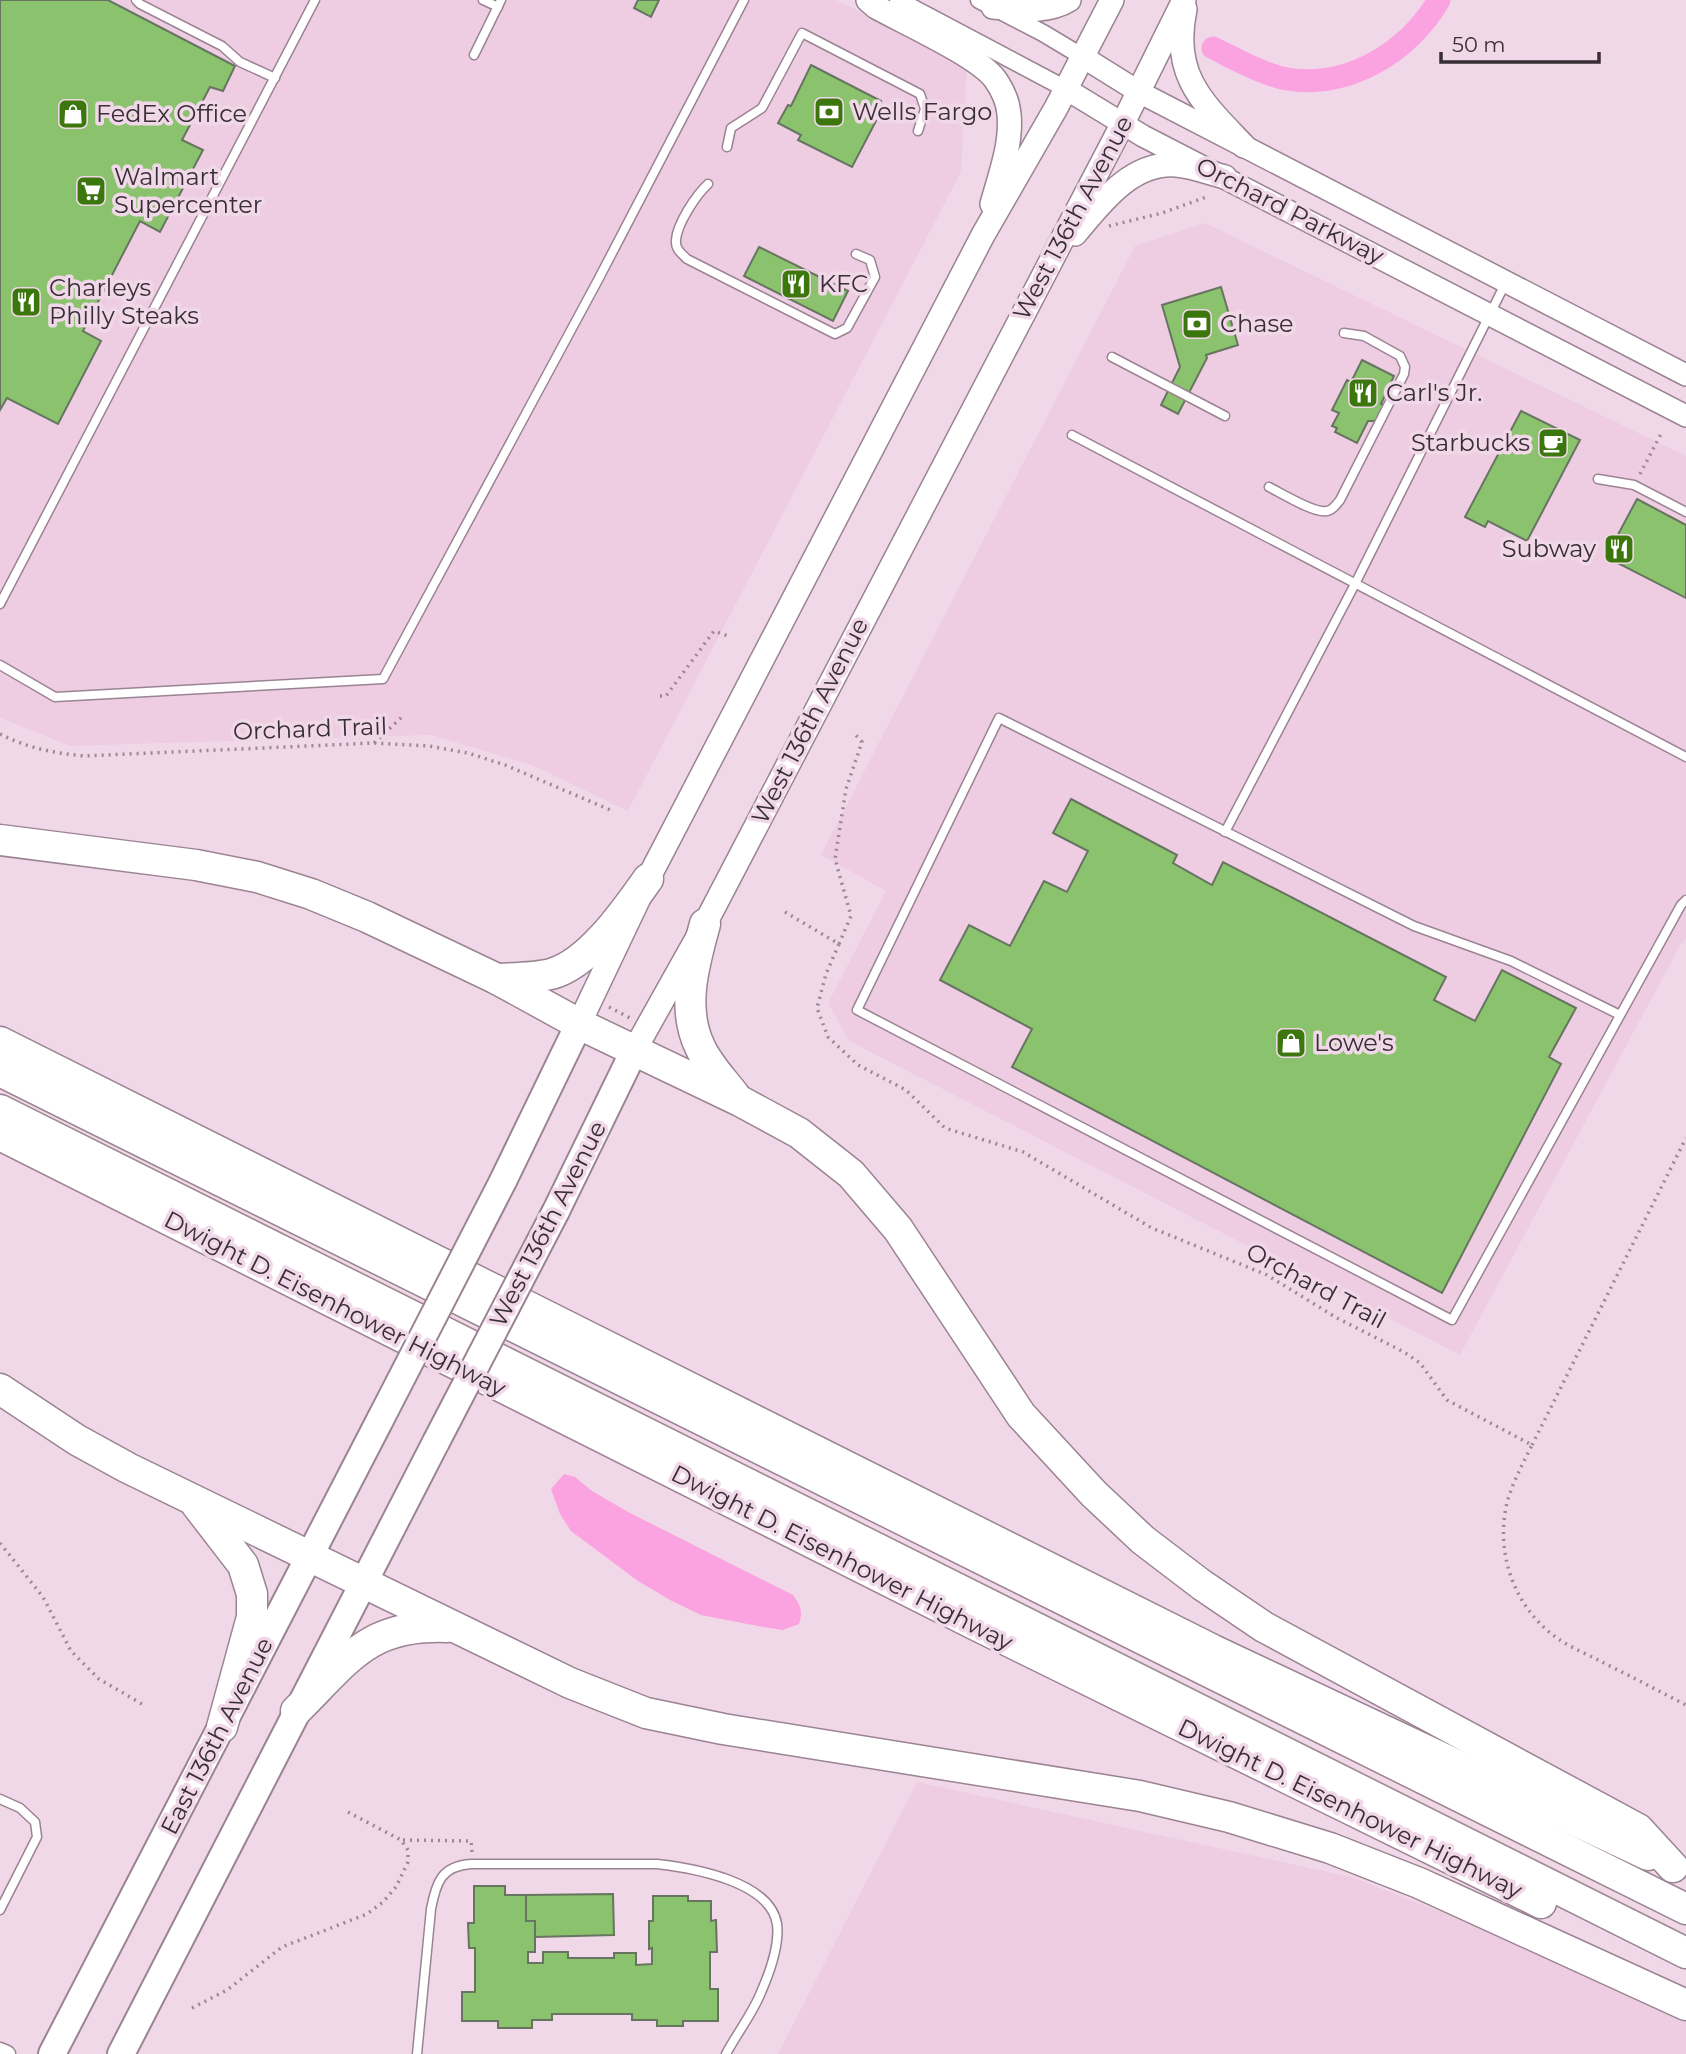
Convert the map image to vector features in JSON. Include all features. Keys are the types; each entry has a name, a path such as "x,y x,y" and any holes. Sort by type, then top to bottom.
{"highway":[{"path":"0,840 196,865 257,877 311,894 367,917 497,979 579,1024 740,1101 799,1133 851,1174 898,1229 1021,1415 1094,1494 1143,1540 1264,1627 1638,1829 1680,1870"},
{"path":"497,979 551,974 572,963 595,944 648,879"},
{"path":"705,924 692,981 690,1010 694,1031 705,1056 740,1101"},
{"path":"0,1042 1213,1650 1680,1870"},
{"path":"0,1070 1686,1909"},
{"path":"0,1110 1686,1953"},
{"name":"Dwight D. Eisenhower Highway","path":"0,1135 978,1626 1686,1975"},
{"path":"0,1389 77,1440 194,1501 570,1683 646,1713 1140,1797 1254,1824 1330,1848 1419,1883 1686,2005"},
{"path":"194,1501 243,1565 252,1594 252,1617 222,1727"},
{"path":"296,1712 343,1664 376,1638 404,1629 426,1626 456,1628"}],"main road":[{"path":"868,0 876,7 979,63 1001,89 1009,113 1009,128 1005,157 984,235"},
{"path":"986,4 1040,10 1069,0"},
{"path":"579,1024 648,879 984,235 1066,89 1112,0"},
{"path":"1186,0 1182,33 1188,76 1202,99 1244,146"},
{"name":"West 136th Avenue","path":"363,1583 556,1211 634,1051 705,924 1186,0"},
{"path":"1048,266 1116,188 1139,172 1174,164 1221,185"},
{"name":"East 136th Avenue","path":"52,2054 503,1181 579,1024"},
{"path":"121,2054 363,1583"}],"street":[{"name":"Orchard Parkway","path":"898,0 1066,89 1221,185 1490,313 1686,416"},
{"name":"Orchard Parkway","path":"986,4 1083,57 1139,92 1686,374"},
{"path":"0,2050 7,2054"}],"lane":[{"path":"136,0 222,46 240,62 275,78"},
{"path":"0,604 315,0"},
{"path":"474,55 499,3 483,0"},
{"path":"0,665 55,696 383,679 598,280 744,0"},
{"path":"727,147 732,128 762,108 802,33 920,94 925,109 918,131"},
{"path":"708,184 700,191 680,226 676,239 678,250 687,259 835,334 847,328 875,277 870,260 856,254"},
{"path":"1225,832 1355,584 1507,280"},
{"path":"1269,487 1317,511 1326,512 1333,508 1340,500 1404,374 1405,367 1400,356 1364,336 1345,333"},
{"path":"1112,358 1225,416"},
{"path":"1072,435 1686,757"},
{"path":"1598,480 1634,485 1686,512"},
{"path":"1620,1015 1511,961 1414,926 999,719 857,1010 1452,1320 1686,900"},
{"path":"0,1799 20,1808 35,1822 37,1837 0,1910"},
{"path":"417,2054 431,1909 436,1886 448,1871 460,1865 471,1864 657,1864 708,1874 758,1894 772,1909 777,1924 775,1948 759,1996 726,2054"}],"path":[{"path":"1107,227 1162,213 1221,185"},
{"path":"1638,478 1662,432"},
{"path":"660,696 666,696 714,631 728,636"},
{"path":"374,743 403,716"},
{"name":"Orchard Trail","path":"853,732 862,742 846,789 835,859 851,916 825,974 817,1008 828,1037 858,1065 906,1090 945,1128 1023,1152 1152,1228 1267,1275 1337,1318 1404,1352 1420,1363 1447,1400 1532,1445"},
{"name":"Orchard Trail","path":"0,734 49,752 84,756 374,743 429,746 468,753 505,765 613,811"},
{"path":"785,912 839,944"},
{"path":"609,1007 635,1020"},
{"path":"1686,1138 1516,1478 1504,1523 1508,1569 1527,1608 1557,1638 1686,1705"},
{"path":"0,1544 43,1597 71,1651 99,1679 142,1704"},
{"path":"344,1810 401,1840 471,1841 471,1864"},
{"path":"192,2008 227,1990 282,1947 356,1919 383,1902 404,1875 408,1862 408,1850 401,1840"}],"shaded area":[{"path":"0,0 836,0 967,62 961,172 628,811 532,765 431,735 70,746 0,718"},
{"path":"1205,223 1686,456 1686,939 1460,1355 849,1041 828,1003 886,891 821,855 1135,246"},
{"path":"564,1474 575,1477 592,1491 628,1512 793,1595 800,1609 799,1624 783,1630 701,1615 638,1581 571,1531 560,1514 551,1489"},
{"path":"917,1782 1351,1877 1537,1949 1686,2020 1686,2054 778,2054"}],"building":[{"name":"Walmart Supercenter","path":"0,0 108,0 235,66 223,91 210,87 182,140 203,150 160,232 140,221 83,331 101,341 58,424 7,398 0,410"},
{"path":"638,0 659,0 651,17 634,8"},
{"name":"Wells Fargo","path":"811,65 881,101 871,119 876,121 852,167 798,140 801,135 778,123 788,105 791,106"},
{"name":"KFC","path":"759,247 848,291 833,321 744,276"},
{"path":"1221,287 1238,345 1206,355 1207,358 1178,414 1161,405 1180,367 1162,305"},
{"name":"Carl's Jr.","path":"1362,360 1394,376 1376,421 1368,421 1357,443 1335,432 1337,428 1332,426 1339,413 1332,410 1347,380 1351,382"},
{"path":"1521,411 1580,440 1527,541 1488,521 1485,527 1465,517"},
{"path":"1637,499 1686,525 1686,598 1606,557"},
{"name":"Lowe's","path":"1071,799 1177,855 1173,863 1212,885 1223,862 1446,977 1434,1000 1475,1021 1502,970 1576,1008 1549,1057 1561,1064 1442,1293 1012,1067 1032,1029 940,980 969,925 1010,946 1044,881 1067,892 1088,851 1053,833"},
{"path":"474,1886 505,1886 505,1895 526,1895 526,1921 535,1921 535,1952 528,1952 528,1963 543,1963 543,1952 568,1952 568,1958 614,1958 614,1953 636,1953 636,1965 652,1964 649,1921 653,1921 653,1896 688,1896 688,1901 711,1901 711,1921 716,1920 717,1952 710,1952 710,1989 718,1989 718,2021 683,2021 683,2026 657,2026 657,2020 632,2020 632,2014 552,2014 552,2020 532,2020 532,2028 498,2028 498,2021 462,2021 462,1992 475,1992 475,1948 469,1948 468,1923 474,1923"},
{"path":"613,1894 614,1935 535,1937 535,1921 526,1921 526,1895"}],"waterway":[{"path":"1213,48 1277,77 1310,81 1333,78 1375,63 1394,50 1411,36 1439,0"}],"place":[{"name":"Wells Fargo","path":"829,112"},
{"name":"FedEx Office","path":"73,114"},
{"name":"Walmart Supercenter","path":"91,191"},
{"name":"KFC","path":"796,284"},
{"name":"Charleys Philly Steaks","path":"26,302"},
{"name":"Chase","path":"1197,324"},
{"name":"Carl's Jr.","path":"1363,393"},
{"name":"Starbucks","path":"1553,443"},
{"name":"Subway","path":"1619,549"},
{"name":"Lowe's","path":"1291,1043"}]}
